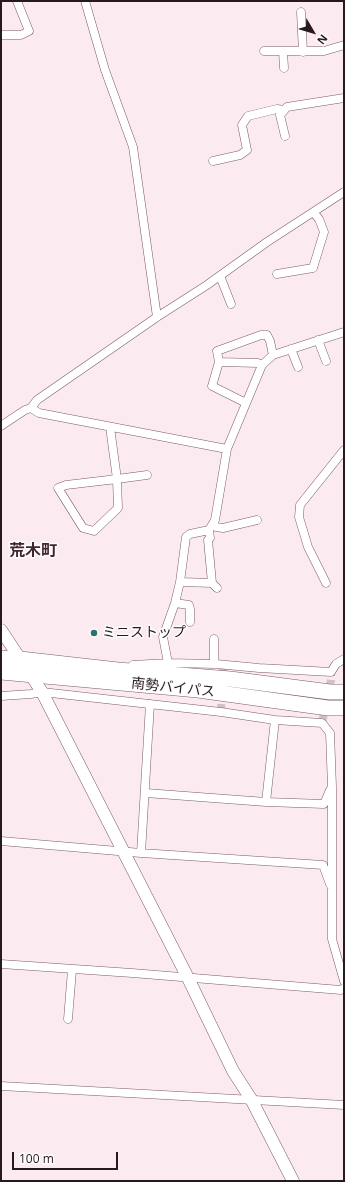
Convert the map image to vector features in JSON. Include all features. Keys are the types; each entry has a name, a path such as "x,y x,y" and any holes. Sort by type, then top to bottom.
{"highway":[{"name":"南勢バイパス","path":"1,658 118,670 230,679 337,692"},
{"name":"南勢バイパス","path":"1,672 198,690 328,708 344,708"}],"street":[{"path":"1,35 20,36 29,31 17,1"},
{"path":"85,1 105,70 134,147 157,317"},
{"path":"301,12 303,52"},
{"path":"264,51 303,52 329,50 344,45"},
{"path":"283,51 284,68"},
{"path":"285,136 280,115 287,107 344,98"},
{"path":"213,160 240,155 247,150 242,125 248,116 277,109 284,110"},
{"path":"1,426 25,410 31,408 37,400 157,317 220,276 267,242 314,213 344,192"},
{"path":"277,274 312,268 324,232 319,219 314,213"},
{"path":"220,276 231,304"},
{"path":"180,582 214,586 210,527 215,520 227,449 262,365 272,355 344,332"},
{"path":"246,403 212,386 219,362 217,351 261,335 267,335 270,341 272,355"},
{"path":"318,340 326,361"},
{"path":"291,349 298,367"},
{"path":"219,362 258,362 262,365"},
{"path":"31,408 39,413 227,449"},
{"path":"110,427 117,479 118,508 94,531 83,528 58,488 66,484 117,479 147,475"},
{"path":"326,583 308,547 299,517 300,505 344,450"},
{"path":"168,663 163,637 175,603 180,582 186,537 190,534 210,527 223,528 257,520"},
{"path":"175,603 189,605 190,622"},
{"path":"1,630 42,692 188,978 233,1071 251,1099 293,1181"},
{"path":"214,639 214,660 216,664"},
{"path":"118,670 118,666 168,663 216,664 331,672 336,664 344,659"},
{"path":"1,696 42,692 221,712 275,720 322,723 330,733 332,787 332,939 344,981"},
{"path":"141,853 146,793 150,704"},
{"path":"266,802 275,720"},
{"path":"146,793 266,802 324,804 332,787"},
{"path":"1,841 124,852 323,865 332,888"},
{"path":"1,964 341,990 344,988"},
{"path":"68,1019 72,970"},
{"path":"1,1086 344,1105"}],"tunnel":[{"path":"221,712 223,665"},
{"path":"322,723 331,680 331,672"}],"place":[{"name":"ミニストップ","path":"94,633"}],"district":[{"name":"荒木町","path":"33,551"}]}
